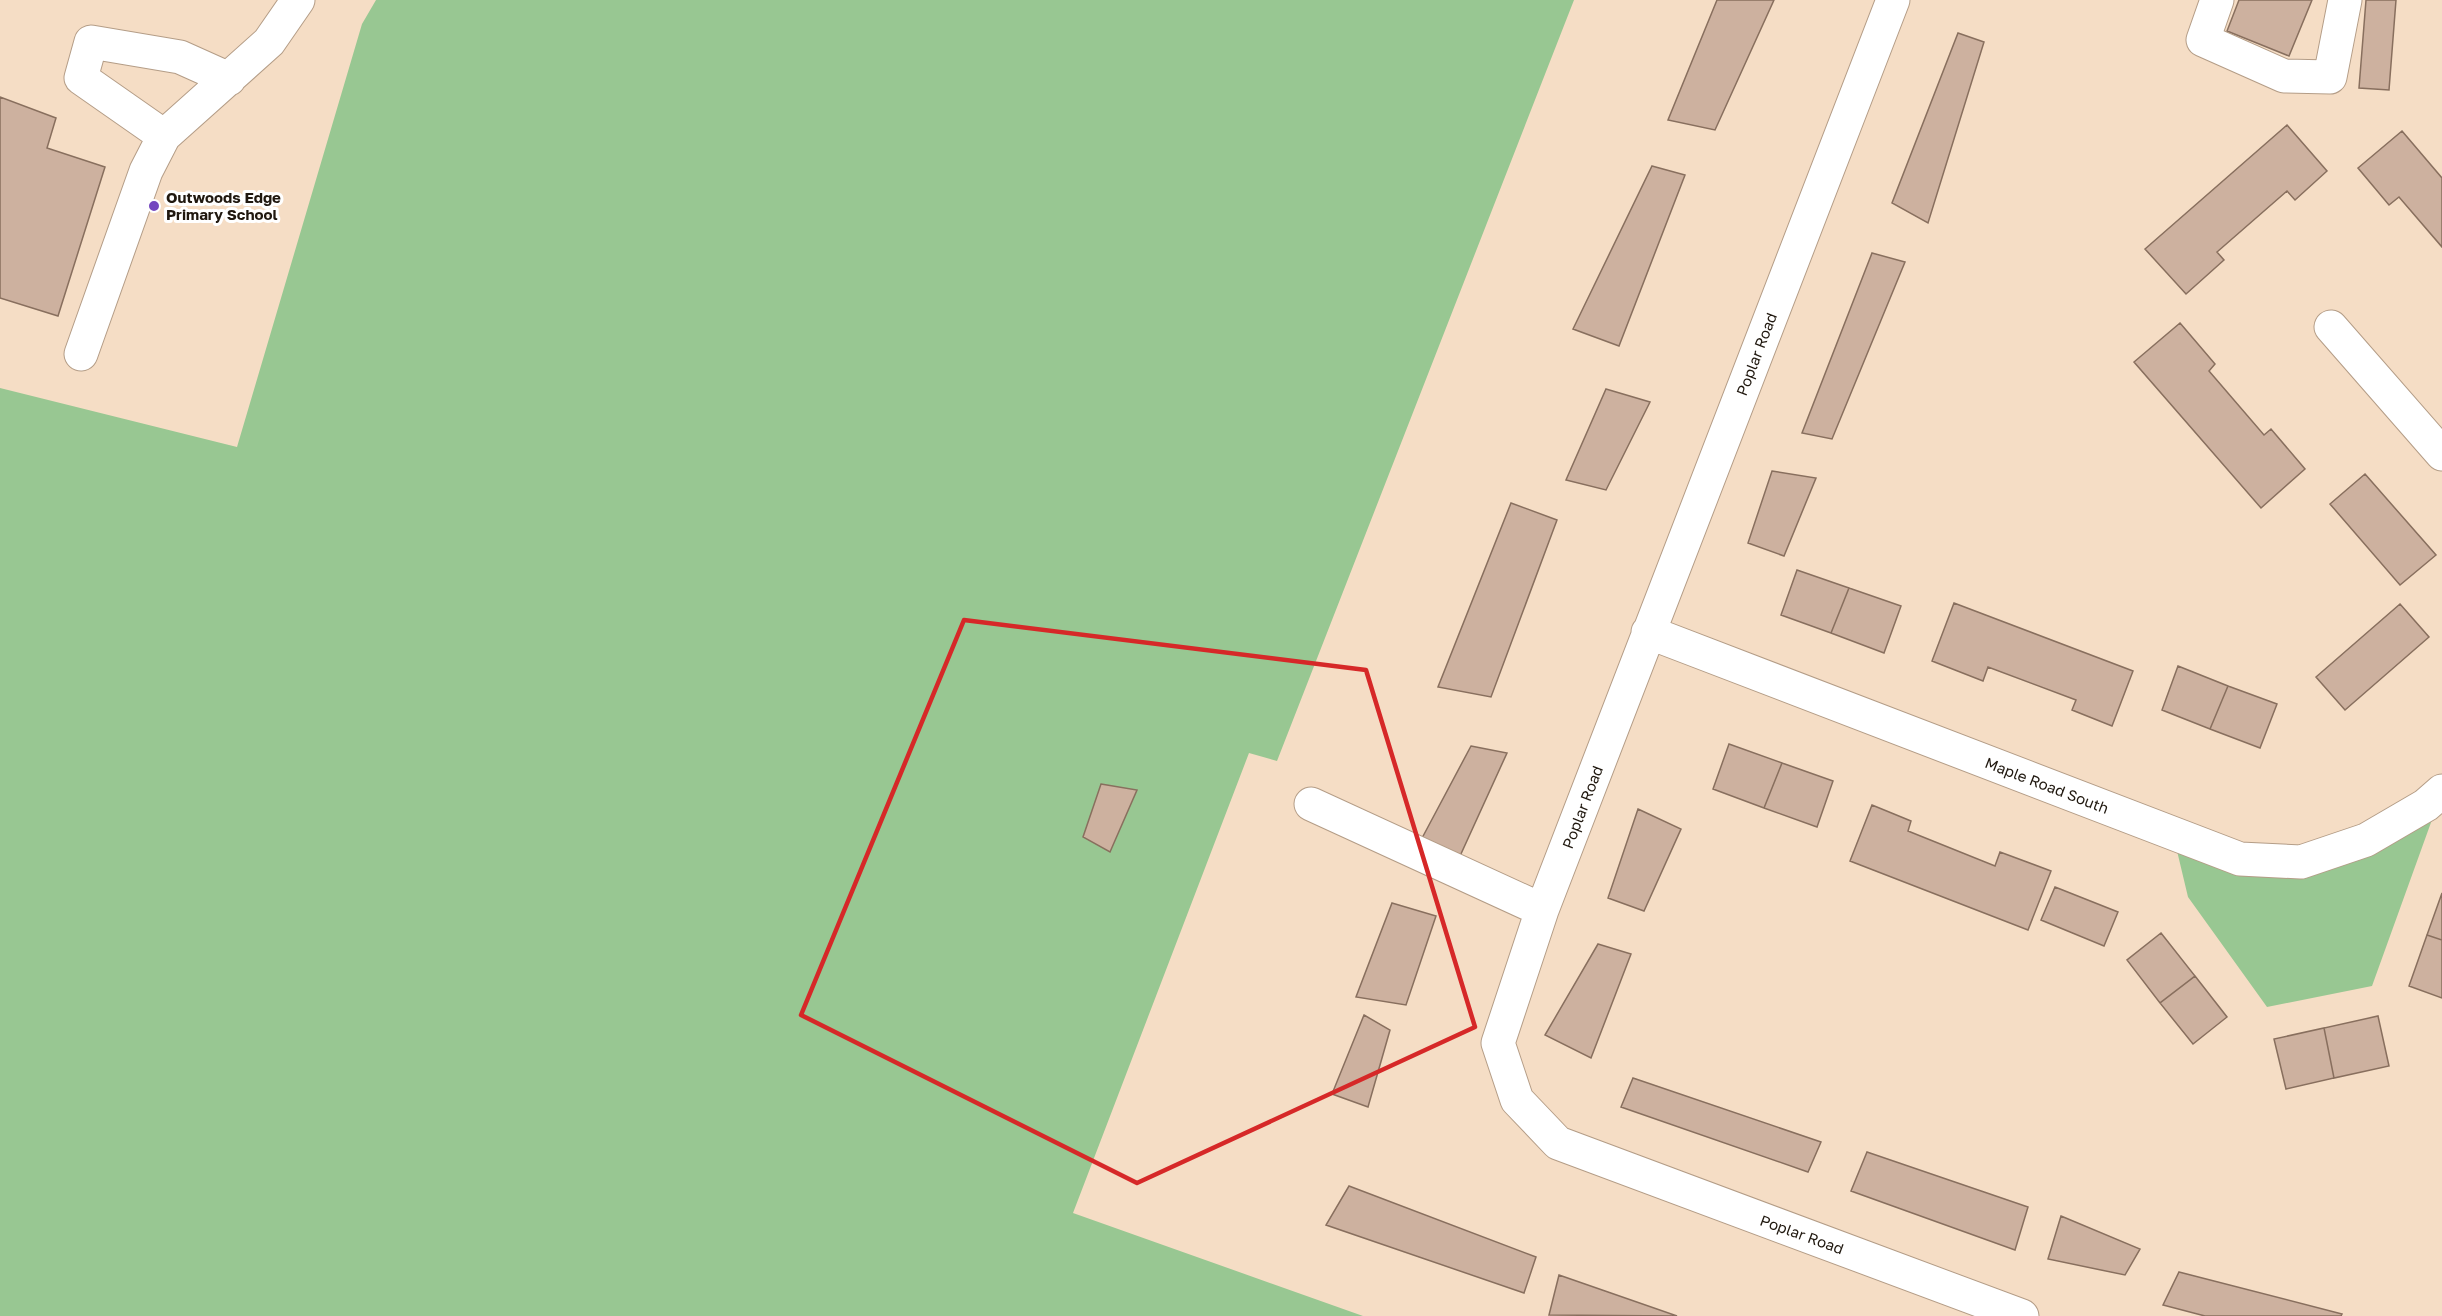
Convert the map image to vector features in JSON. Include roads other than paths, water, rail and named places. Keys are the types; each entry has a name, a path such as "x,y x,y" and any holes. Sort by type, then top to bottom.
{"street":[{"path":"81,354 146,171 164,136 269,42 298,0"},
{"name":"Poplar Road","path":"1893,0 1542,910 1498,1043 1517,1100 1558,1143 2022,1316"},
{"path":"2217,0 2203,40 2284,76 2330,77 2345,0"},
{"path":"164,136 81,78 91,42 180,57 229,79"},
{"path":"2331,327 2442,454"},
{"name":"Maple Road South","path":"1648,632 2240,859 2301,862 2366,840 2426,805 2442,791"},
{"path":"1311,804 1542,910"}],"place":[{"name":"Outwoods Edge Primary School","path":"154,206"}]}
